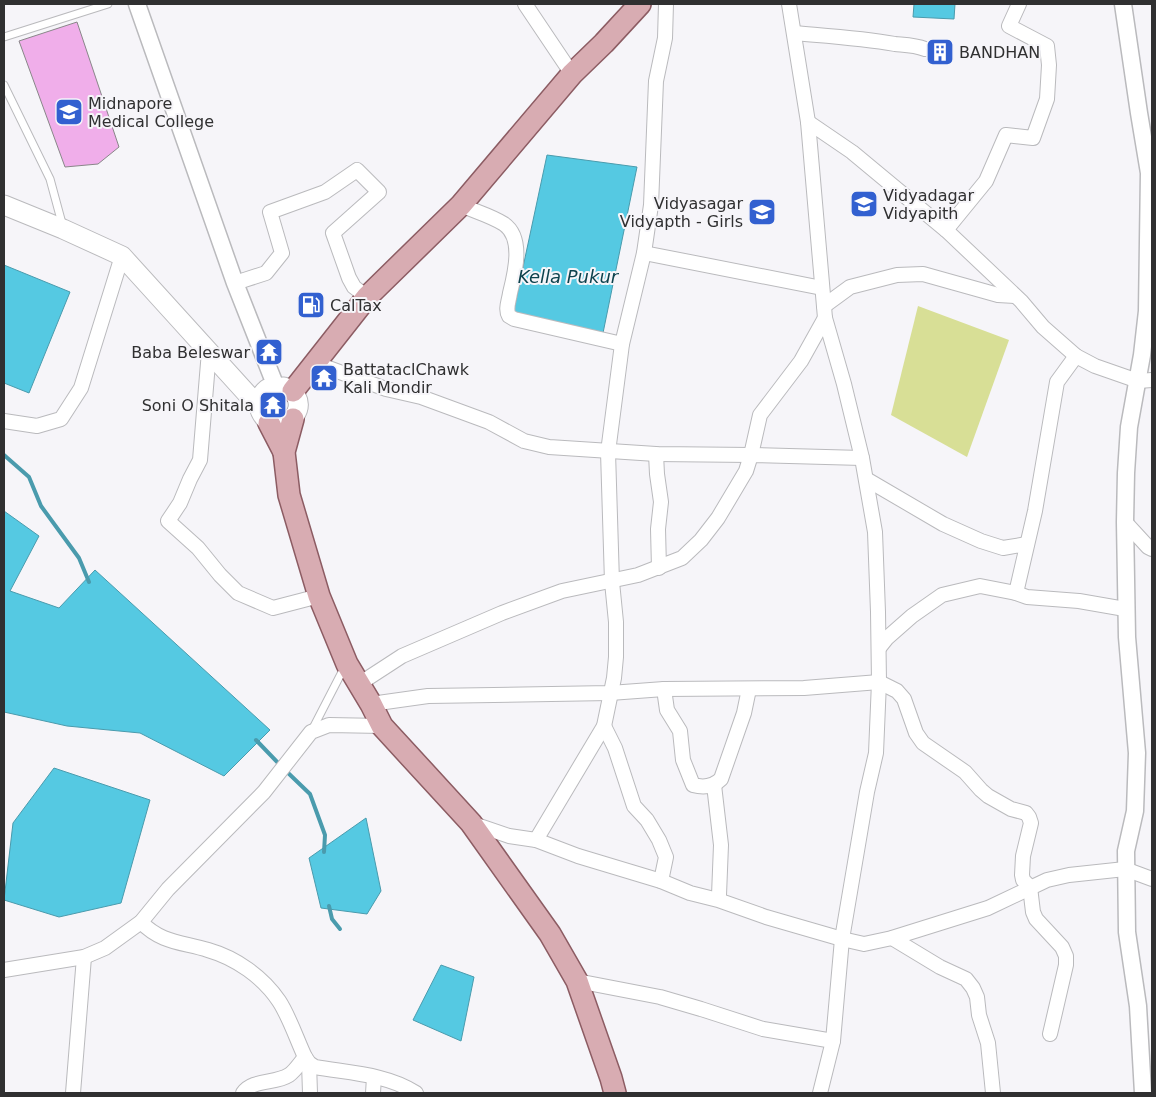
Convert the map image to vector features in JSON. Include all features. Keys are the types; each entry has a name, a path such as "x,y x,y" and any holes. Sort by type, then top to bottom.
{"main road":[{"path":"292,419 277,424 264,415 260,397 279,389 315,363 367,297 461,205 572,74 640,4"},
{"path":"4,205 122,256 209,351 264,415 284,452"},
{"path":"231,378 279,389 297,399 298,406 296,414 292,419 284,452 288,495 319,596 346,664 371,704 382,726 471,823 550,934 577,980 615,1093"}],"street":[{"path":"137,4 235,283 279,389"},
{"path":"525,4 572,74"},
{"path":"536,840 604,726 614,678 616,622 612,582 608,452 622,344 644,253 651,205 656,80 665,38 666,4"},
{"path":"790,4 808,122 824,312 862,458 875,532 879,682 876,753 867,792 842,939 833,1041 820,1093"},
{"path":"946,230 986,180 1006,135 1033,138 1047,100 1047,46 1009,26 1019,4"},
{"path":"1123,4 1138,114 1149,173 1149,301 1142,356 1145,381 1129,426 1125,522 1125,609 1137,753 1134,811 1126,851 1125,869 1127,932 1147,1061 1143,1093"},
{"path":"794,33 869,39 914,45 925,49"},
{"path":"808,122 852,152 946,230 1015,296 1043,327 1076,356 1095,366 1145,381"},
{"path":"235,283 266,272 282,253 270,212 325,192 357,170 379,192 333,233 349,278 354,287 367,297"},
{"path":"461,205 504,224 511,232 516,245 514,280 507,306 509,316 514,319 622,344"},
{"path":"644,253 822,288"},
{"path":"4,421 37,426 61,419 81,388 122,256"},
{"path":"359,684 402,656 502,613 562,591 612,582 659,568 682,558 701,540 734,493 746,471 751,456 760,415 801,362 824,312 850,287 897,275 923,274 998,295 1015,296"},
{"path":"209,351 200,460 180,503 168,521 198,548 238,593 273,608 319,596"},
{"path":"1016,593 1042,476 1056,382 1076,356"},
{"path":"315,363 386,389 421,397 489,422 524,441 550,447 656,454 862,458"},
{"path":"656,454 661,502 658,529 659,568"},
{"path":"866,479 943,524 981,541 1003,548 1026,544"},
{"path":"1125,522 1152,549"},
{"path":"878,648 912,616 942,595 980,586 1027,597 1079,601 1125,609"},
{"path":"371,704 428,696 610,693 664,689 804,688 879,682 898,691 904,699 916,733 923,743 960,768 988,796 1011,809 1026,813 1029,817 1031,823 1026,836 1022,870 1024,880 1030,887 1033,912 1036,919 1062,947 1066,956 1066,965 1050,1034"},
{"path":"664,689 667,710 680,731 683,760 693,785 699,787 714,786 721,779 744,713 749,689"},
{"path":"4,970 84,957 105,948 142,922 168,889 264,792 311,732 329,725 382,726"},
{"path":"604,726 615,748 634,806 647,820 666,857 661,881"},
{"path":"714,786 721,845 719,894"},
{"path":"471,823 509,836 536,840 578,856 661,881 690,893 718,900 766,917 864,944 892,938 988,908 1046,880 1069,875 1125,869 1152,879"},
{"path":"142,922 150,931 162,938 209,950 243,966 257,976 279,1001 307,1060 310,1093"},
{"path":"892,938 940,968 966,979 973,988 988,1043 993,1093"},
{"path":"73,1093 84,957"},
{"path":"577,980 660,998 763,1029 833,1041"},
{"path":"307,1060 316,1067 374,1076 392,1081 416,1093"},
{"path":"243,1093 246,1089 260,1083 289,1075 307,1060"},
{"path":"373,1093 374,1076"}],"lane":[{"path":"4,37 108,4"},
{"path":"4,85 50,179 63,230"},
{"path":"311,732 346,664"}],"green space":[{"path":"918,306 1009,340 967,457 891,415"}],"water":[{"path":"914,4 955,4 954,19 913,17"},
{"name":"Kella Pukur","path":"547,155 637,167 603,333 513,314"},
{"path":"4,265 70,292 29,393 4,383"},
{"path":"4,511 39,536 10,591 59,608 95,570 270,730 224,776 140,733 67,726 4,712"},
{"path":"54,768 150,800 121,903 59,917 4,900 13,823"},
{"path":"366,818 381,891 367,914 321,908 309,858"},
{"path":"441,965 474,977 461,1041 413,1020"}],"building":[{"path":"77,22 119,147 98,164 65,167 19,41"},
{"name":"BANDHAN","path":"930,46 950,47 952,58 928,56"}],"waterway":[{"path":"4,455 29,477 41,506 79,558 89,582"},
{"path":"256,740 280,765"},
{"path":"285,770 310,794 325,835 324,852"},
{"path":"329,906 332,919 340,929"}],"place":[{"name":"BANDHAN","path":"940,52"},
{"name":"Midnapore Medical College","path":"69,112"},
{"name":"Vidyadagar Vidyapith","path":"864,204"},
{"name":"Vidyasagar Vidyapth - Girls","path":"762,212"},
{"name":"CalTax","path":"311,305"},
{"name":"Baba Beleswar","path":"269,352"},
{"name":"BattataclChawk Kali Mondir","path":"324,378"},
{"name":"Soni O Shitala","path":"273,405"}]}
